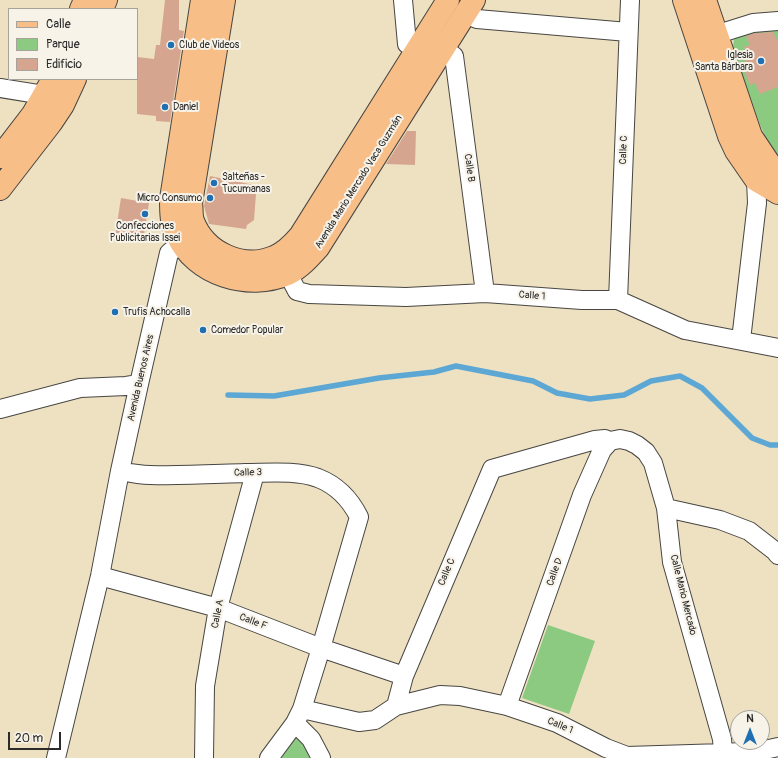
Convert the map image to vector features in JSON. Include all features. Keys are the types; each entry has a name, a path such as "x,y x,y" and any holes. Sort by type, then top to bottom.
{"main road":[{"path":"202,0 171,199 172,218 176,234 181,243 200,233 193,220 191,203 224,0"},
{"path":"684,0 729,136 736,151 768,172"},
{"path":"705,0 718,34 751,136 760,152 778,193"},
{"path":"447,2 469,7"},
{"name":"Avenida Mario Mercado Vaca Guzmán","path":"200,233 206,242 220,253 232,259 253,262 274,257 289,248 300,236 447,2"},
{"name":"Avenida Mario Mercado Vaca Guzmán","path":"181,243 193,258 208,269 221,275 242,281 266,280 288,274 302,265 318,248 469,7"},
{"path":"0,157 33,114 53,93 73,80"},
{"path":"0,188 51,123 53,93"}],"street":[{"path":"403,0 407,44 418,49"},
{"name":"Calle C","path":"618,300 630,0"},
{"path":"469,7 477,19 628,32"},
{"path":"718,34 753,23 778,21"},
{"name":"Calle B","path":"443,48 454,56 485,292"},
{"path":"0,88 53,93"},
{"path":"741,340 757,203 768,172"},
{"name":"Avenida Buenos Aires","path":"56,758 100,576 120,471 169,254 181,243"},
{"name":"Calle 1","path":"288,274 297,291 309,294 406,297 485,292 582,300 618,300 684,330 778,348"},
{"path":"0,409 80,388 139,384"},
{"name":"Calle C","path":"396,706 404,676 492,469 594,440 605,439 610,441"},
{"name":"Calle Mario Mercado","path":"610,441 629,441 646,452 653,463 666,508 672,562 722,739 723,753"},
{"name":"Calle D","path":"506,706 582,495 602,450 610,441"},
{"name":"Calle 3","path":"120,471 149,475 256,473 294,474 316,478 342,493 353,506 359,517 321,648"},
{"name":"Calle A","path":"204,758 205,686 218,608 256,473"},
{"path":"666,508 720,520 749,531 778,555"},
{"name":"Calle F","path":"100,576 218,608 321,648 404,676"},
{"path":"269,758 298,716 321,648"},
{"name":"Calle 1","path":"298,716 359,722 375,720 396,706 440,695 460,696 506,706 557,723 606,748 627,756 723,753"},
{"path":"298,716 321,758"},
{"path":"723,753 760,751 778,747"}],"green space":[{"path":"778,29 778,155 773,153 760,125 733,48 734,37 742,33"},
{"path":"548,625 595,641 569,714 522,698"},
{"path":"296,737 304,742 310,758 278,758"}],"building":[{"path":"165,0 179,0 179,30 184,31 170,122 156,121 156,116 137,114 138,57 154,59 156,45 160,45"},
{"name":"Iglesia Santa Bárbara","path":"773,32 778,42 778,87 760,94 755,83 750,85 741,63 749,59 744,47 750,45 746,36 755,33"},
{"path":"407,131 416,131 415,165 386,164"},
{"path":"210,176 254,185 256,194 254,220 247,225 246,229 209,224 204,206"},
{"path":"121,198 149,203 143,241 115,236"}],"waterway":[{"path":"228,395 274,396 379,378 434,372 456,366 533,381 557,393 590,399 624,395 651,381 680,376 702,388 752,438 770,445 778,445"}],"place":[{"name":"Club de Videos","path":"171,45"},
{"name":"Iglesia Santa Bárbara","path":"761,61"},
{"name":"Daniel","path":"165,107"},
{"name":"Salteñas - Tucumanas","path":"214,183"},
{"name":"Micro Consumo","path":"210,198"},
{"name":"Confecciones Publicitarias Issei","path":"145,214"},
{"name":"Trufis Achocalla","path":"115,312"},
{"name":"Comedor Popular","path":"203,330"}]}
